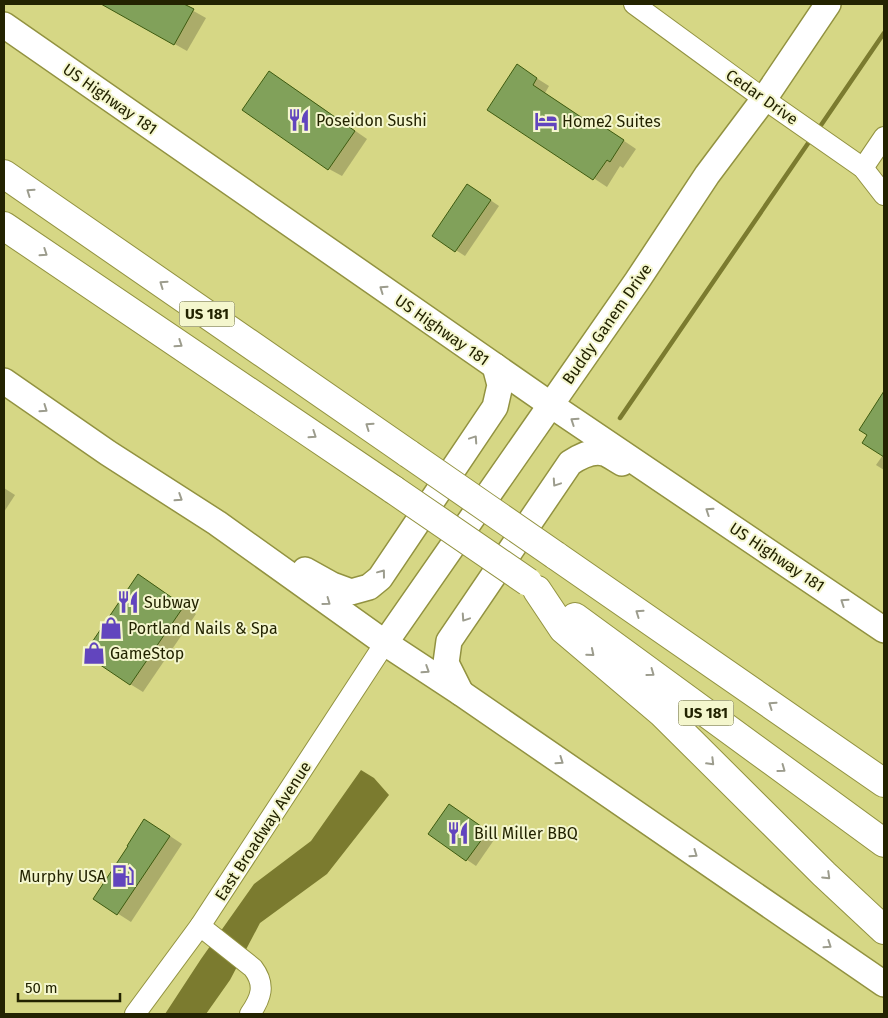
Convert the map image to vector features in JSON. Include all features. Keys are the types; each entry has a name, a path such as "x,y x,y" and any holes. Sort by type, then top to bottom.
{"highway":[{"name":"US 181","path":"4,174 555,555 873,770 884,782"},
{"name":"US 181","path":"4,226 533,586 884,843"},
{"path":"533,586 563,629 662,713 824,874 884,930"}],"main road":[{"name":"Buddy Ganem Drive","path":"384,644 637,281 707,176 764,99 828,4"},
{"name":"US Highway 181","path":"4,25 551,405 884,630"},
{"path":"217,523 332,585 351,592 370,587 380,578 495,407 500,385 495,366"},
{"path":"4,381 108,453 217,523 384,644 461,692 884,984"},
{"path":"461,692 446,663 449,641 570,463 585,455 603,453 686,496"}],"street":[{"name":"Cedar Drive","path":"634,4 764,99 863,168 884,195"},
{"path":"863,168 884,137"},
{"name":"East Broadway Avenue","path":"135,1014 208,932 384,644"},
{"path":"208,932 253,968 257,974 261,988 260,996 250,1014"}],"shaded area":[{"path":"361,770 374,778 389,795 327,874 260,923 230,980 206,1014 165,1014 254,884 311,841"}],"building":[{"path":"101,4 184,4 194,9 174,45"},
{"name":"Home2 Suites","path":"517,64 537,78 533,85 590,123 592,119 624,140 610,162 607,160 593,180 487,110"},
{"name":"Poseidon Sushi","path":"269,71 355,131 328,170 242,110"},
{"path":"467,184 491,200 455,252 432,236"},
{"path":"884,391 884,457 862,443 867,435 859,430"},
{"path":"138,574 184,606 130,685 84,654"},
{"name":"Bill Miller BBQ","path":"449,804 488,831 466,861 428,834"},
{"path":"144,819 170,836 117,915 93,899"}],"waterway":[{"path":"817,131 884,33"},
{"path":"620,418 811,139"}],"place":[{"name":"Poseidon Sushi","path":"299,120"},
{"name":"Home2 Suites","path":"546,121"},
{"name":"Subway","path":"128,602"},
{"name":"Portland Nails & Spa","path":"111,628"},
{"name":"GameStop","path":"94,653"},
{"name":"Bill Miller BBQ","path":"458,833"},
{"name":"Murphy USA","path":"123,876"}]}
